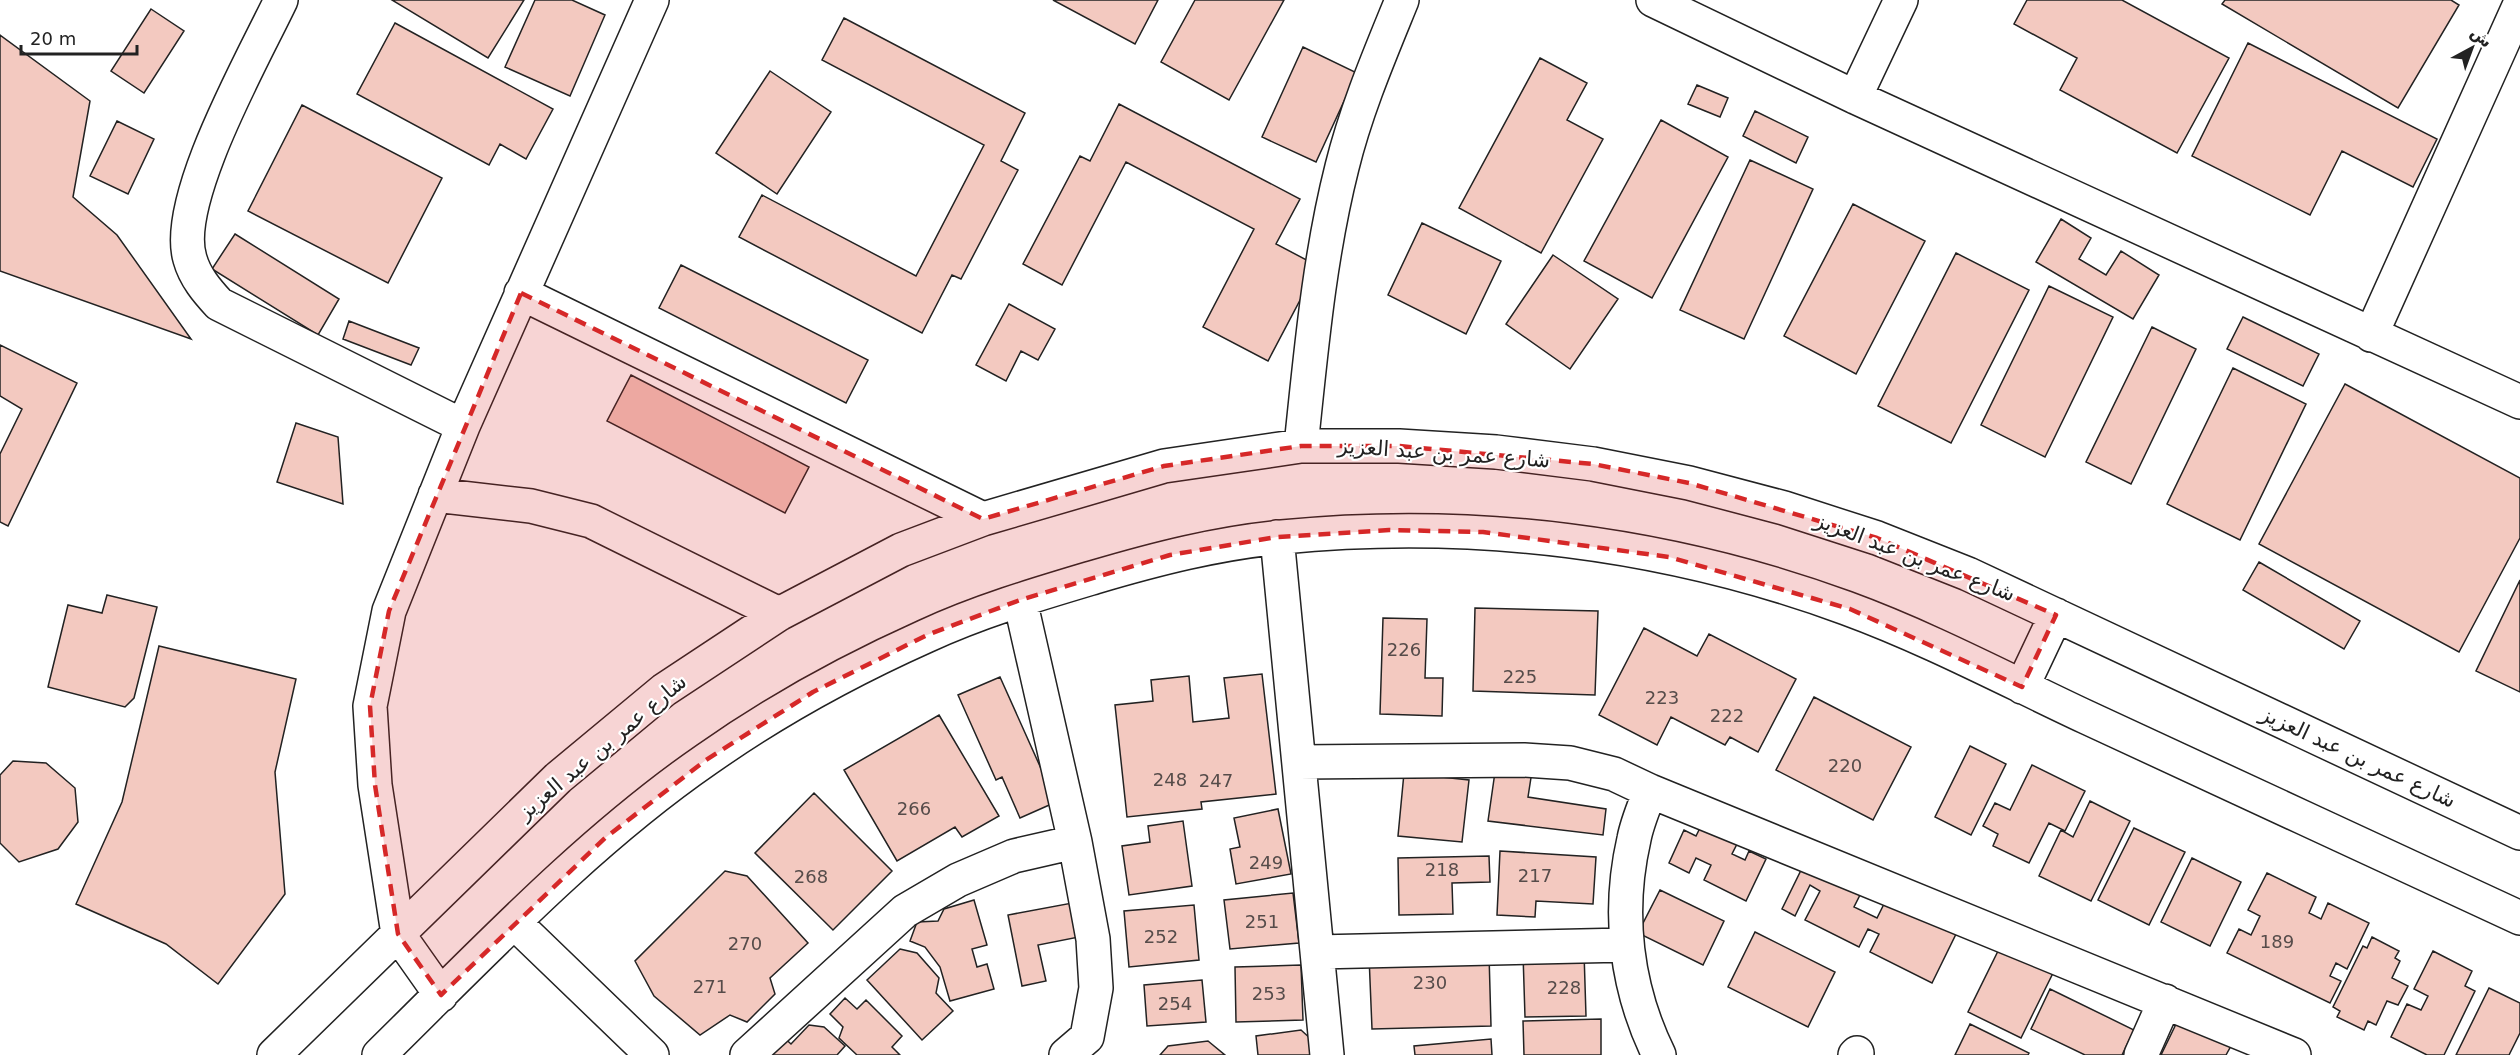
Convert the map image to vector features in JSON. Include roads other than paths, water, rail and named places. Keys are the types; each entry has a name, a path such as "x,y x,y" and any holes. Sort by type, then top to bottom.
{"street":[{"path":"281,0 204,163 187,224 189,258 201,283 219,304 463,426"},
{"path":"441,995 398,934 375,785 370,706 389,611 463,426 652,0"},
{"path":"1301,446 1319,278 1342,166 1373,73 1402,0"},
{"path":"1653,0 1855,97 2520,402"},
{"path":"1855,97 1901,0"},
{"path":"2371,335 2520,4"},
{"path":"521,293 983,519"},
{"name":"شارع عمر بن عبد العزيز","path":"274,1055 567,771 664,690 779,614 902,550 983,519 1164,466 1301,446 1399,446 1496,452 1593,465 1689,483 1784,508 1877,538 1968,574 2520,833"},
{"path":"435,495 531,506 591,521 779,614"},
{"path":"379,1055 605,838 706,759 813,692 927,635 1020,600 1170,555 1277,537 1389,530 1483,532 1577,541 1669,557 1761,580 1850,609 1976,664 2520,918"},
{"path":"1277,537 1327,1055"},
{"path":"1020,600 1075,842 1093,939 1096,988 1087,1037 1066,1055"},
{"path":"2022,687 2056,615"},
{"path":"1299,762 1524,760 1570,763 1614,774 1650,791 2294,1055"},
{"path":"1650,791 1634,838 1625,891 1626,945 1633,988 1646,1029 1659,1055"},
{"path":"747,1055 905,911 958,880 1014,856 1075,842"},
{"path":"515,923 652,1055"},
{"path":"1317,952 1626,945"},
{"path":"2141,1055 2164,1001"}]}
